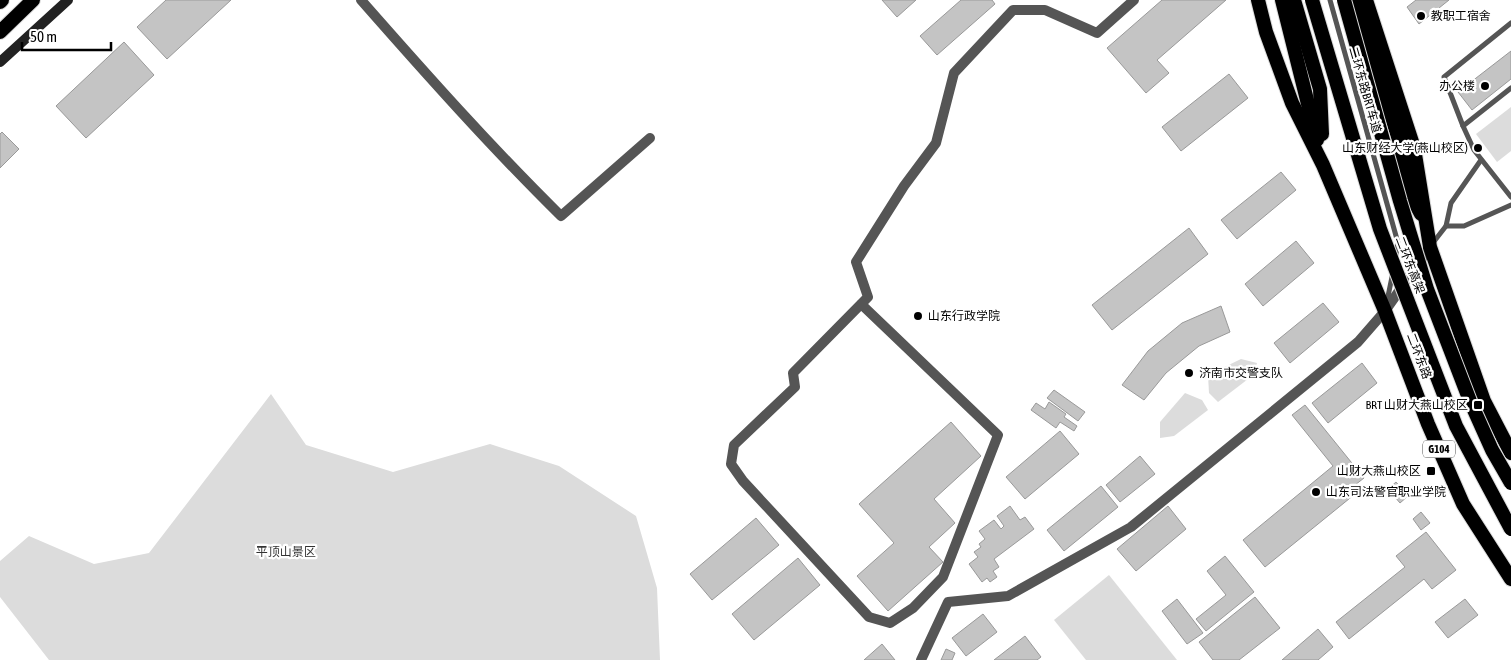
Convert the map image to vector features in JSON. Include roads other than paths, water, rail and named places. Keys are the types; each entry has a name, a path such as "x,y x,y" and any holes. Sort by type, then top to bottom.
{"highway":[{"path":"0,32 33,0"},
{"name":"二环东路","path":"1258,0 1266,32 1292,104 1323,165 1385,311 1428,424 1463,504 1511,579"},
{"path":"1282,0 1323,165"},
{"name":"二环东路","path":"1294,0 1320,89 1323,165"},
{"name":"二环东高架","path":"1312,0 1380,229 1456,426 1511,530"},
{"path":"1344,0 1382,126 1400,175 1426,223"},
{"name":"二环东高架","path":"1344,0 1400,201 1427,289 1470,401 1492,450 1511,483"},
{"path":"1356,0 1426,223"},
{"path":"1366,0 1414,148 1430,247 1484,401 1511,453"}],"main road":[{"path":"0,62 68,0"}],"street":[{"path":"361,0 405,50 561,216 650,138"},
{"path":"861,304 998,435 943,577 913,608 890,623 869,617 743,481 732,464 734,445 795,387 793,373 861,304 868,297 856,262 904,186 936,143 954,73 1013,10 1045,10 1097,33 1134,0"},
{"path":"921,660 948,602 1008,596 1131,527 1358,342 1385,311 1430,247"}],"lane":[{"name":"二环东路BRT车道","path":"1330,0 1398,243 1385,311"},
{"path":"1511,23 1444,77 1474,150 1511,197"},
{"path":"1463,126 1511,88"},
{"path":"1398,243 1430,247 1446,226 1451,203 1482,160"},
{"path":"1446,226 1464,226 1511,205"}],"place":[{"name":"教职工宿舍","path":"1421,16"},
{"name":"办公楼","path":"1485,86"},
{"name":"山东财经大学(燕山校区)","path":"1478,148"},
{"name":"山东行政学院","path":"918,316"},
{"name":"济南市交警支队","path":"1189,373"},
{"name":"BRT 山财大燕山校区","path":"1478,405"},
{"name":"山财大燕山校区","path":"1431,471"},
{"name":"山东司法警官职业学院","path":"1316,492"}],"park label":[{"name":"平顶山景区","path":"286,552"}]}
